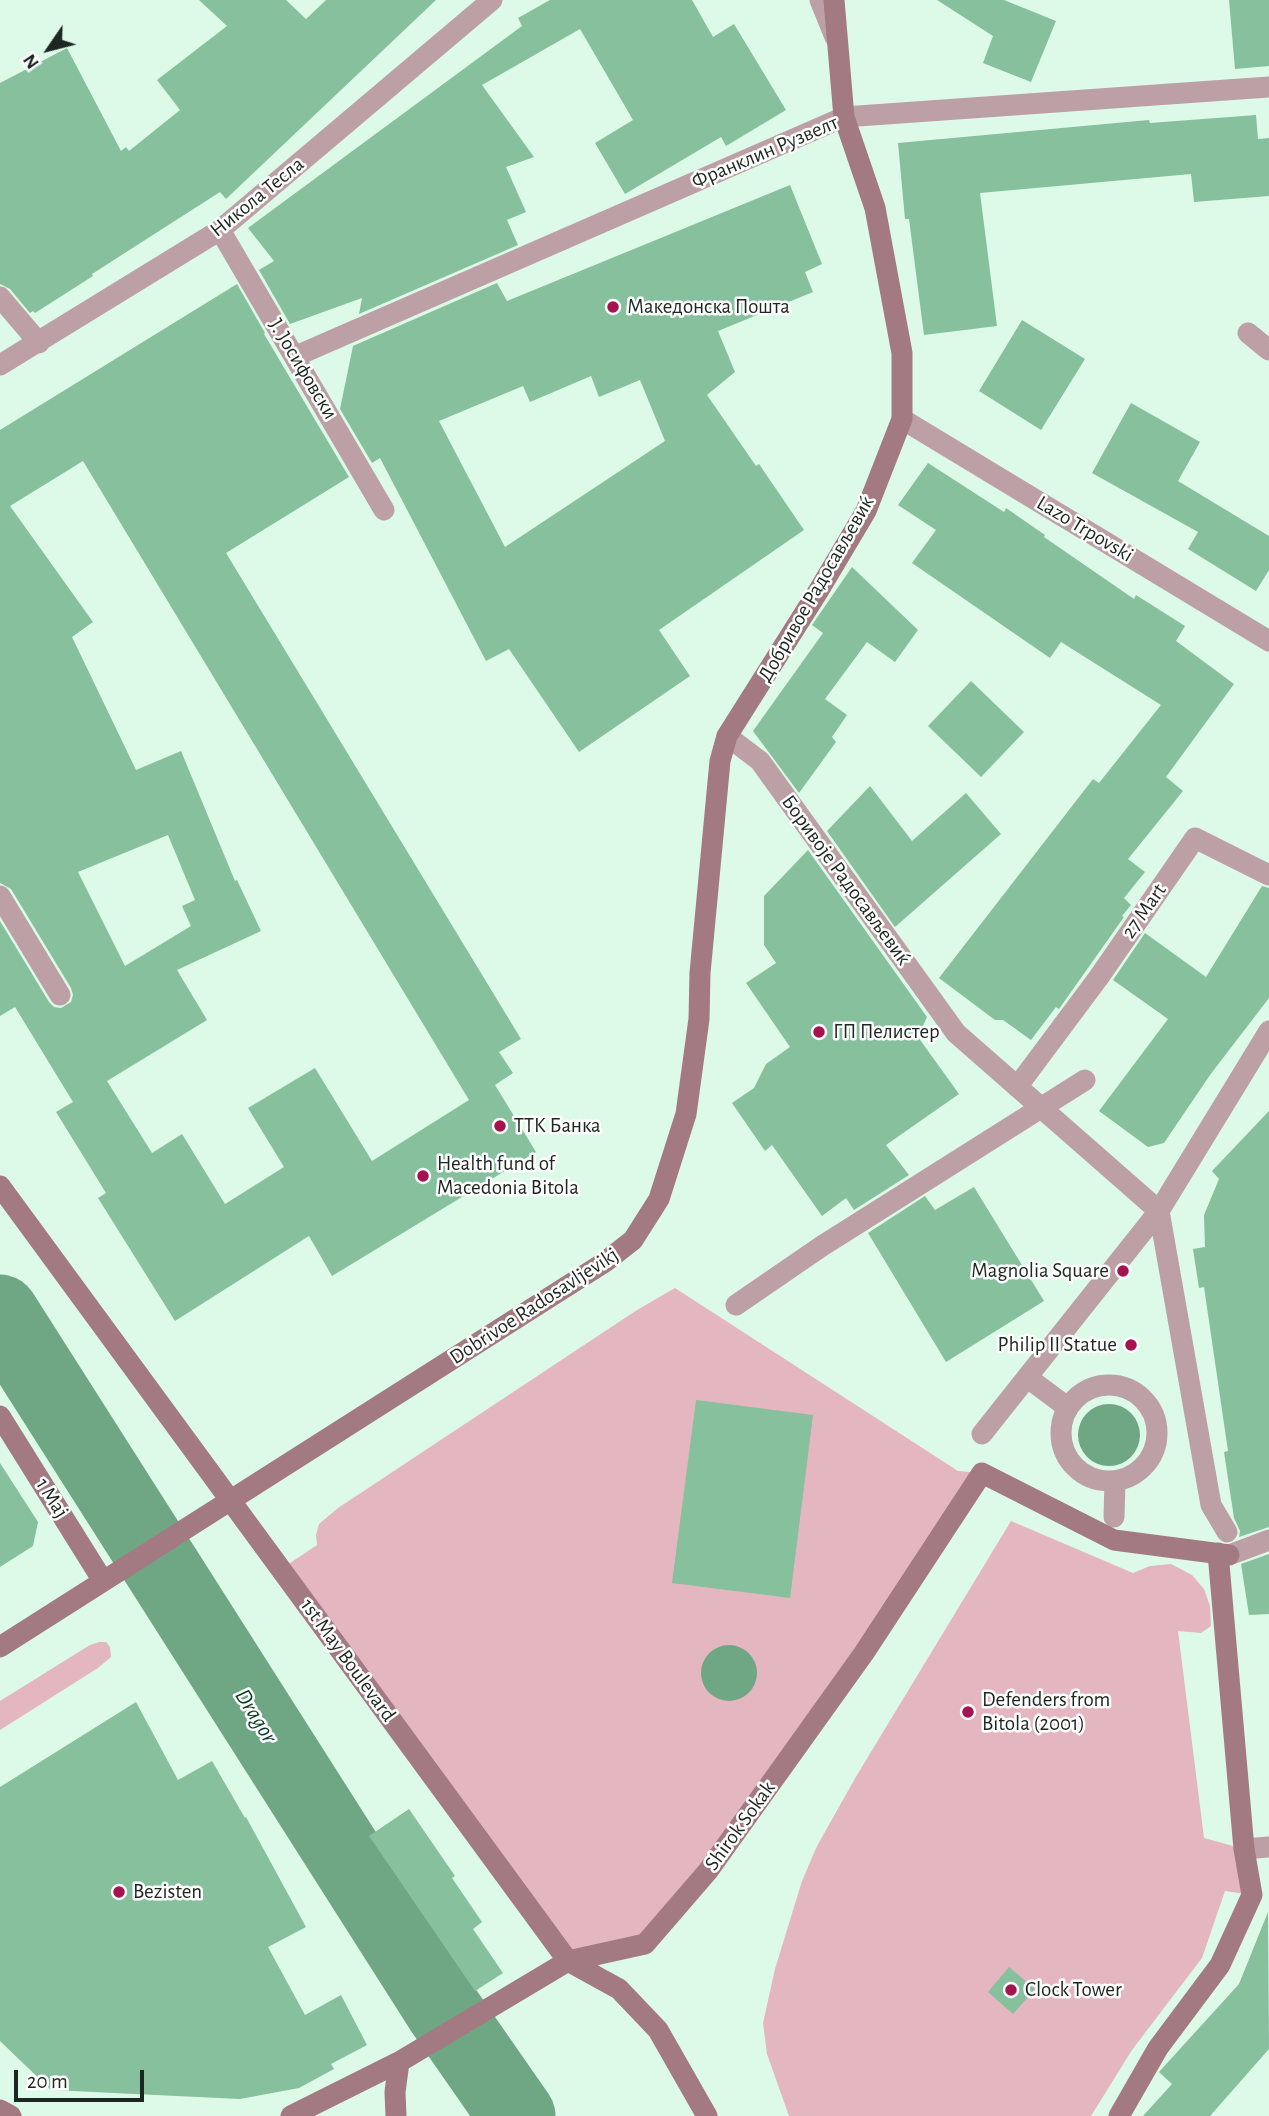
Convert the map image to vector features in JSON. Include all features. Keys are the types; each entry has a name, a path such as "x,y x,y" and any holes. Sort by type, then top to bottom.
{"street":[{"name":"Никола Тесла","path":"0,365 220,230 492,0"},
{"path":"820,0 837,43"},
{"name":"Добривое Радосављевиќ","path":"0,1647 606,1262 633,1240 659,1199 686,1114 699,1019 700,973 720,761 727,736 866,511 902,419 902,353 876,208 845,117 834,0"},
{"name":"Франклин Рузвелт","path":"296,356 845,117 1269,87"},
{"name":"Ј. Јосифовски","path":"220,230 384,510"},
{"path":"0,297 39,343"},
{"path":"1248,333 1269,350"},
{"name":"Lazo Trpovski","path":"902,419 1269,639"},
{"name":"Боривоје Радосављевиќ","path":"727,736 761,761 956,1033 1159,1211"},
{"name":"27 Mart","path":"1017,1087 1046,1051 1195,838 1269,875"},
{"path":"0,896 60,995"},
{"path":"982,1434 1159,1211 1269,1031"},
{"path":"736,1305 822,1246 1085,1080"},
{"name":"1st May Boulevard","path":"0,1186 568,1961 619,1989 658,2030 707,2116"},
{"path":"1159,1211 1211,1505 1227,1532"},
{"path":"1028,1378 1067,1407"},
{"path":"1105,1384 1134,1391 1145,1401 1157,1428 1157,1441 1147,1464 1127,1478 1115,1481 1099,1480 1085,1475 1073,1465 1064,1452 1061,1437 1067,1407 1077,1395 1105,1384"},
{"path":"1157,1428 1196,1424"},
{"name":"1 Maj","path":"4,1430 110,1577"},
{"name":"Shirok Sokak","path":"291,2116 399,2062 568,1961 645,1944 708,1871 864,1653 982,1473 1114,1540 1224,1554"},
{"path":"1114,1517 1115,1481"},
{"path":"1119,2116 1158,2048 1220,1965 1252,1895 1244,1849 1224,1554 1269,1540"},
{"path":"1244,1849 1269,1847"},
{"path":"396,2116 395,2092 399,2062"},
{"path":"0,2110 11,2116"}],"shaded area":[{"path":"675,1288 958,1471 982,1473 645,1944 568,1961 281,1569 317,1545 319,1524 338,1508 637,1310"},
{"path":"1109,1404 1131,1413 1140,1435 1131,1457 1109,1466 1087,1457 1078,1435 1087,1413"},
{"path":"1011,1521 1133,1573 1150,1566 1171,1564 1192,1575 1204,1589 1210,1606 1211,1626 1201,1633 1178,1631 1204,1838 1244,1849 1252,1895 1225,1891 1202,1958 1132,2050 1091,2116 789,2116 767,2054 763,2023 775,1969 802,1881 817,1846 857,1775"},
{"path":"99,1642 106,1642 110,1647 111,1657 0,1730 0,1701"},
{"path":"729,1645 740,1647 749,1653 755,1662 755,1684 749,1693 740,1699 729,1701 718,1699 709,1693 703,1684 701,1673 703,1662 709,1653 718,1647"}],"building":[{"path":"199,0 286,0 306,19 326,0 436,0 226,199 220,192 35,313 30,313 10,289 0,284 0,83 67,48 121,151 126,147 129,151 180,110 157,80 227,26"},
{"path":"550,0 692,0 713,37 734,24 786,110 726,146 721,137 625,194 595,143 633,120 580,29 482,85 534,157 506,167 526,212 507,220 518,245 359,314 362,298 290,324 259,270 274,261 248,228 522,26 518,18"},
{"path":"937,0 1004,0 1056,21 1031,82 983,63 993,36"},
{"path":"1229,0 1269,0 1269,66 1235,69"},
{"path":"1256,115 1258,139 1269,138 1269,196 1194,202 1191,174 980,193 997,326 924,335 909,219 905,219 898,143 1149,120 1150,123"},
{"path":"790,185 822,264 805,272 813,292 718,331 735,372 707,395 804,530 659,630 690,676 579,752 509,649 486,661 380,458 372,463 340,409 353,346 497,283 507,301","holes":["591,376 599,397 640,380 665,441 505,547 439,421 523,386 530,402"]},
{"path":"237,284 349,477 226,553 521,1039 499,1052 513,1073 495,1085 536,1152 332,1276 309,1236 175,1321 98,1198 106,1193 56,1112 73,1102 15,1007 0,1016 0,921 49,1002 54,1007 61,1008 71,1002 73,995 11,889 0,883 0,430","holes":["83,461 469,1100 372,1161 315,1068 248,1108 284,1167 225,1204 182,1134 152,1153 107,1081 207,1020 177,970 261,931 237,880 235,881 181,751 136,770 72,637 93,622 10,506","168,835 195,900 182,906 191,926 125,966 78,872"]},
{"path":"1022,320 1085,359 1041,430 979,391"},
{"path":"1131,403 1200,442 1178,481 1269,536 1269,570 1256,591 1188,549 1198,532 1092,473"},
{"path":"928,463 1004,512 1006,508 1134,599 1136,595 1185,626 1176,641 1234,684 1166,777 1183,791 1128,859 1145,872 1124,898 1131,905 1059,1009 1056,1007 1031,1040 1003,1020 995,1020 939,978 1093,779 1099,783 1161,705 1061,642 1050,658 912,563 936,530 898,505"},
{"path":"852,567 918,630 895,662 867,642 825,699 847,715 832,737 836,742 799,793 753,731 823,633 812,625"},
{"path":"971,681 1024,732 981,777 928,726"},
{"path":"870,786 912,841 966,793 1001,834 895,927 827,831"},
{"name":"ГП Пелистер","path":"808,850 927,1017 918,1037 959,1094 886,1145 909,1175 854,1210 846,1198 822,1216 772,1145 765,1151 732,1103 754,1088 766,1064 790,1047 746,983 776,963 764,945 764,896"},
{"path":"1262,886 1269,888 1269,998 1210,1075 1164,1143 1148,1147 1099,1111 1168,1019 1113,980 1145,933 1206,977"},
{"path":"1269,1111 1269,1527 1239,1537 1224,1452 1228,1451 1204,1287 1199,1288 1193,1249 1205,1247 1204,1215 1219,1179 1212,1171"},
{"path":"974,1187 1044,1301 946,1362 868,1233 925,1196 935,1210"},
{"path":"696,1400 813,1415 790,1598 672,1583"},
{"path":"0,1463 38,1522 33,1546 0,1567"},
{"path":"1269,1554 1269,1614 1249,1615 1241,1564"},
{"name":"Bezisten","path":"136,1702 178,1780 212,1761 306,1927 268,1947 305,2015 341,1995 367,2045 331,2064 334,2069 299,2088 240,2099 51,2090 0,2041 0,1787"},
{"path":"409,1809 455,1876 452,1878 482,1922 473,1929 503,1973 475,1991 369,1836"},
{"path":"1268,1912 1269,2049 1210,2116 1143,2116 1172,2084 1159,2072 1239,1984"},
{"name":"Clock Tower","path":"1009,1967 1035,1989 1013,2014 988,1992"}],"waterway":[{"name":"Dragor","path":"0,1313 444,2011 517,2116"}],"place":[{"name":"Македонска Пошта","path":"613,307"},
{"name":"ГП Пелистер","path":"819,1032"},
{"name":"ТТК Банка","path":"500,1126"},
{"name":"Health fund of Macedonia Bitola","path":"423,1176"},
{"name":"Magnolia Square","path":"1123,1271"},
{"name":"Philip II Statue","path":"1131,1345"},
{"name":"Defenders from Bitola (2001)","path":"968,1712"},
{"name":"Bezisten","path":"119,1892"},
{"name":"Clock Tower","path":"1011,1990"}]}
